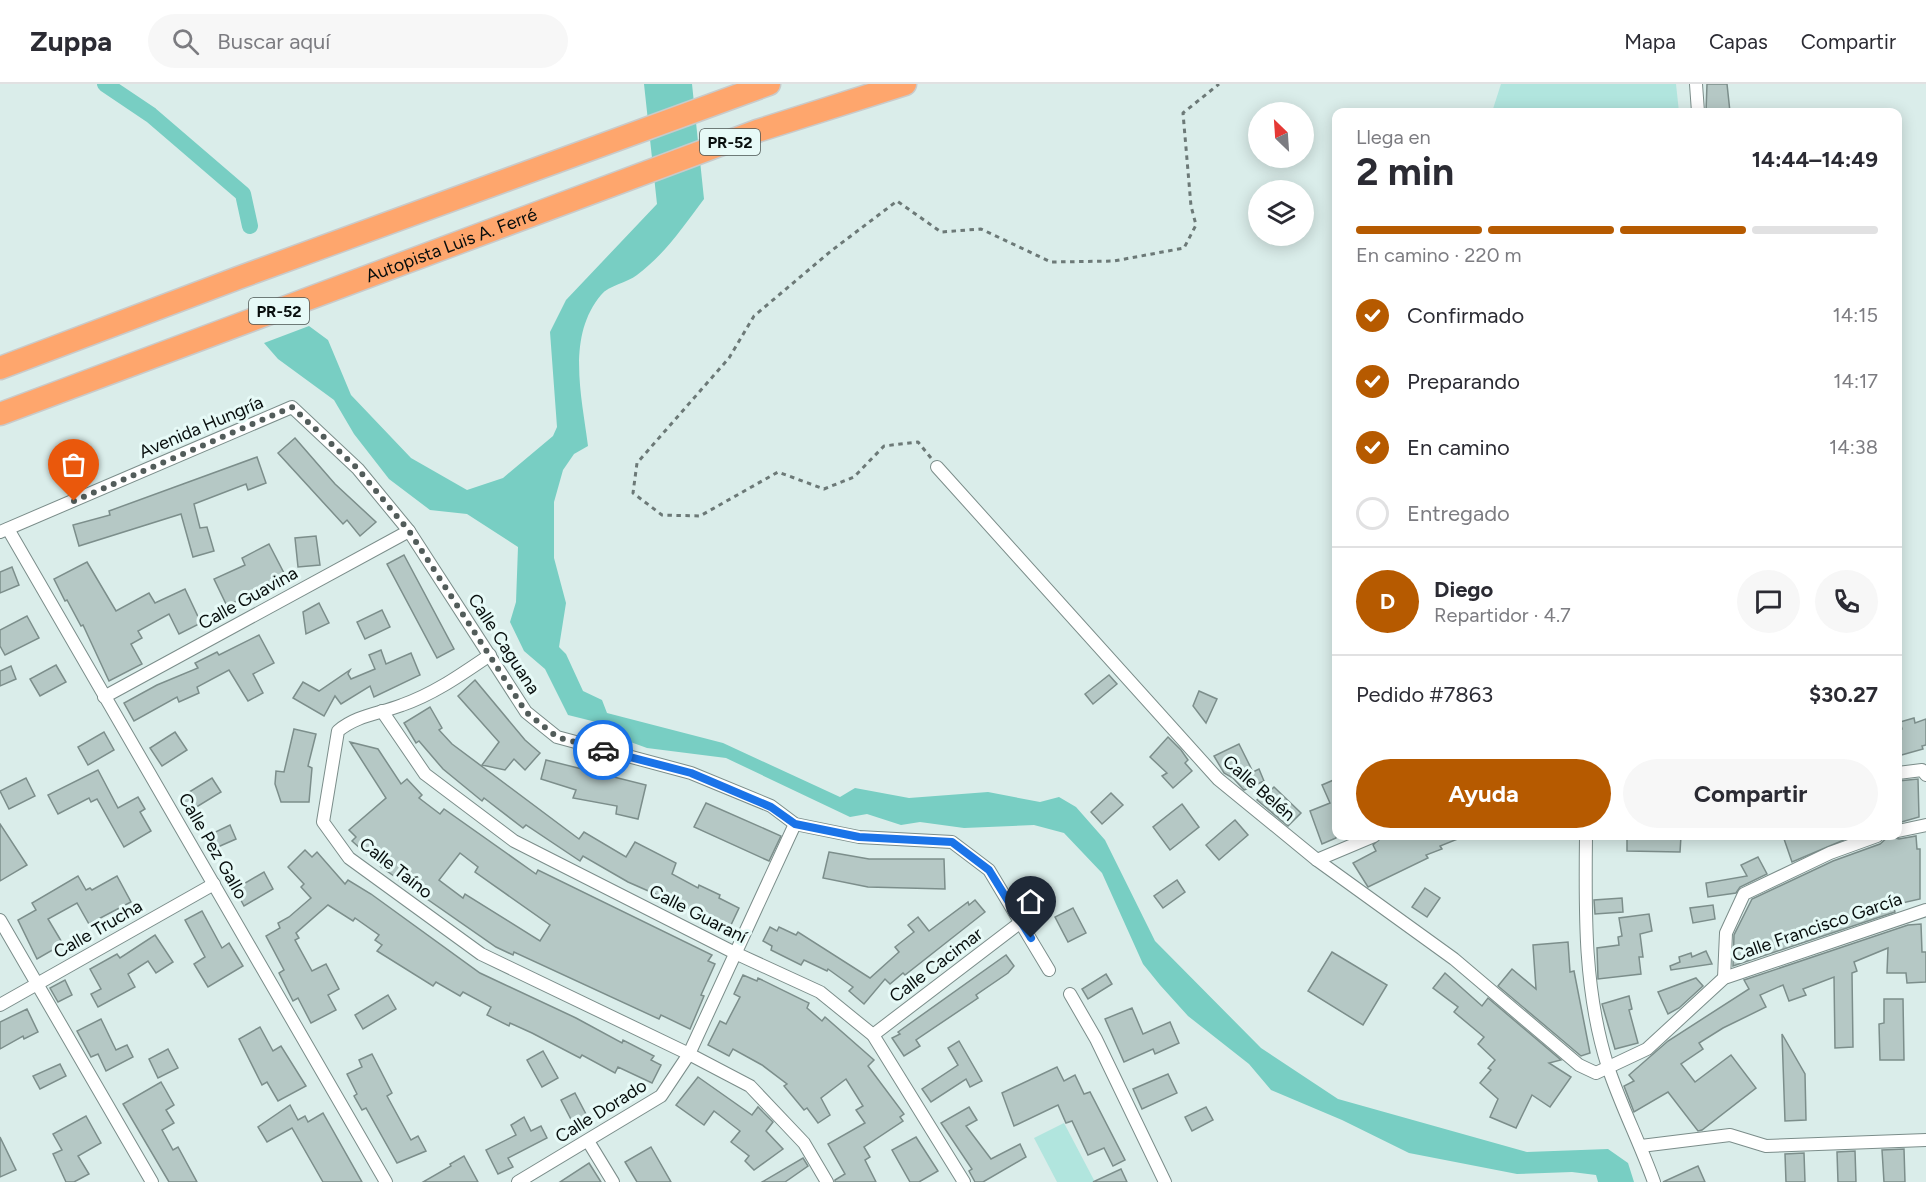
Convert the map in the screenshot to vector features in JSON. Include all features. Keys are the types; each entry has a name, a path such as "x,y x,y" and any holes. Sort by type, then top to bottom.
{"highway":[{"name":"PR-52","path":"0,368 770,84"},
{"name":"Autopista Luis A. Ferré","path":"0,414 558,208 757,131 905,84"}],"street":[{"path":"1696,84 1698,108"},
{"name":"Avenida Hungría","path":"4,530 292,407 358,469 409,531"},
{"name":"Calle Belén","path":"937,467 1218,779 1317,860 1454,959 1579,1065 1596,1073 1608,1067"},
{"name":"Calle Pez Gallo","path":"4,530 214,884 386,1182"},
{"name":"Calle Caguana","path":"409,531 526,712 557,737 691,773 771,807 795,824 859,837 952,842 989,870 1049,970"},
{"name":"Calle Guavina","path":"104,697 409,531"},
{"name":"Calle Taíno","path":"490,655 445,686 348,723 338,731 323,822 348,858 481,954 689,1054"},
{"name":"Calle Guaraní","path":"382,711 425,774 514,841 735,953 820,992 873,1035 964,1182"},
{"path":"1902,772 1922,770 1926,775"},
{"name":"Calle Dorado","path":"518,1182 661,1096 689,1054 795,824"},
{"path":"1902,830 1926,825"},
{"path":"1317,860 1364,840"},
{"path":"1586,840 1585,934 1592,997 1608,1067 1654,1182"},
{"path":"1724,978 1726,933 1744,894 1830,853 1866,840"},
{"name":"Calle Trucha","path":"0,1005 214,884"},
{"name":"Calle Francisco García","path":"1608,1067 1647,1049 1724,978 1926,910"},
{"path":"0,920 152,1182"},
{"name":"Calle Cacimar","path":"873,1035 1022,922"},
{"path":"1070,993 1096,1039 1165,1182"},
{"path":"689,1054 750,1086 804,1143 827,1182"},
{"path":"1641,1146 1730,1135 1766,1146 1926,1140"},
{"path":"588,1141 613,1182"}],"path":[{"path":"937,467 918,442 884,446 854,477 824,489 778,472 700,516 662,515 633,493 637,463 729,358 754,316 831,251 897,201 941,232 981,229 1051,262 1114,261 1184,249 1196,225 1191,206 1183,113 1219,84"}],"shaded area":[{"path":"644,84 692,84 704,199 673,240 647,267 633,278 601,295 583,329 579,368 588,446 574,454 563,470 554,502 554,558 566,603 559,647 566,654 583,691 602,700 607,713 723,743 840,797 855,788 909,798 988,792 1040,802 1059,797 1076,807 1105,840 1155,941 1261,1048 1338,1099 1527,1152 1608,1149 1628,1163 1634,1182 1598,1182 1596,1175 1572,1172 1517,1174 1409,1153 1342,1120 1271,1090 1249,1064 1188,1016 1143,964 1102,873 1064,833 1034,825 964,828 920,822 901,825 867,814 850,817 726,758 647,748 625,740 600,723 568,715 545,669 524,651 510,622 516,602 518,547 467,514 430,510 389,479 354,434 334,400 278,359 264,343 309,326 328,340 351,395 411,458 467,490 503,478 553,436 557,427 550,332 566,300 657,204"},
{"path":"1501,84 1676,84 1679,108 1493,108"},
{"path":"1064,1123 1095,1182 1057,1182 1034,1138"}],"building":[{"path":"1707,84 1727,84 1730,108 1706,108"},
{"path":"295,438 335,484 376,522 360,536 347,520 343,524 278,453"},
{"path":"257,457 266,483 248,490 246,484 194,504 200,528 207,527 214,551 193,557 181,514 79,546 73,525 110,515 109,511"},
{"path":"316,536 320,565 298,567 295,538"},
{"path":"269,544 286,577 227,606 214,579 245,565 242,558"},
{"path":"404,555 454,649 437,658 387,564"},
{"path":"87,562 116,611 149,593 155,603 185,589 201,623 179,634 169,614 138,631 142,638 131,644 142,664 109,681 83,625 81,626 67,600 65,601 54,579"},
{"path":"12,567 19,585 0,593 0,572"},
{"path":"319,603 329,623 306,634 303,612"},
{"path":"382,610 390,627 365,639 357,622"},
{"path":"27,616 39,638 5,655 0,646 0,630"},
{"path":"259,635 274,663 253,674 263,693 248,701 229,670 197,687 199,693 179,702 177,697 134,721 124,703 157,685 198,668 195,663 217,652 219,655"},
{"path":"381,650 386,664 411,653 420,675 374,697 370,686 341,704 335,696 324,716 293,698 303,682 319,691 350,670 348,674 351,679 375,669 369,655"},
{"path":"56,665 66,682 40,696 30,679"},
{"path":"11,666 16,679 0,686 0,671"},
{"path":"1109,675 1117,684 1093,704 1085,694"},
{"path":"475,680 525,740 540,753 525,770 514,759 505,770 482,765 499,742 458,696"},
{"path":"1199,691 1217,699 1206,723 1193,706"},
{"path":"430,707 442,728 439,730 452,744 579,839 584,832 626,857 635,842 676,863 672,874 698,888 699,885 720,895 719,898 739,908 730,927 628,882 583,856 580,861 526,825 523,828 484,798 482,801 443,769 419,741 416,743 404,723"},
{"path":"1914,718 1915,723 1926,719 1926,745 1922,746 1923,749 1902,755 1902,721"},
{"path":"294,729 316,734 308,766 312,768 309,802 281,802 275,784 276,771 284,772"},
{"path":"104,732 114,750 88,765 78,747"},
{"path":"175,732 187,750 162,766 150,748"},
{"path":"1168,737 1181,750 1188,760 1185,763 1192,771 1173,788 1162,776 1167,773 1150,757"},
{"path":"350,742 378,749 401,784 407,779 422,795 419,798 440,814 444,809 536,874 538,870 712,955 708,961 715,964 701,995 704,996 690,1029 661,1015 659,1019 514,952 513,955 496,947 381,867 352,841 356,837 349,830 386,798","holes":["460,853 478,867 475,872 550,925 540,941 465,894 463,898 439,880"]},
{"path":"1239,744 1253,772 1259,769 1264,781 1244,790 1233,778 1224,773 1214,756"},
{"path":"546,760 646,785 638,819 616,814 617,806 573,798 576,790 541,779"},
{"path":"98,770 118,808 138,797 145,809 140,812 151,831 124,847 97,799 91,802 89,798 58,814 48,795"},
{"path":"26,778 35,796 9,809 0,791"},
{"path":"212,778 221,792 190,811 181,797"},
{"path":"1918,779 1919,817 1902,822 1902,781"},
{"path":"1332,781 1332,840 1322,844 1310,811 1330,803 1322,785"},
{"path":"1274,787 1301,813 1288,826 1257,800 1267,788 1269,792"},
{"path":"1111,793 1123,805 1102,824 1091,812"},
{"path":"706,803 781,836 769,861 694,827"},
{"path":"1182,804 1199,827 1170,850 1153,827"},
{"path":"1235,820 1248,835 1219,860 1206,845"},
{"path":"0,824 27,865 0,881"},
{"path":"230,825 236,839 211,850 205,837"},
{"path":"1916,836 1917,849 1920,849 1920,899 1893,905 1895,912 1733,966 1734,935 1752,899 1833,861 1880,844 1884,840 1902,840"},
{"path":"1378,840 1455,840 1440,846 1442,849 1426,855 1428,858 1368,887 1353,863 1376,851 1373,845"},
{"path":"1627,840 1681,840 1680,852 1627,851"},
{"path":"1784,840 1844,840 1792,862"},
{"path":"305,850 312,857 317,852 345,884 348,880 371,894 480,973 576,1018 622,1043 623,1040 654,1056 651,1060 661,1065 652,1083 618,1067 615,1073 582,1055 580,1058 510,1023 509,1026 487,1015 491,1007 463,992 460,996 436,982 433,986 377,951 382,945 375,940 379,935 355,918 353,921 328,905 296,933 299,938 295,940 312,971 326,964 339,989 328,995 336,1010 311,1023 298,998 293,1001 279,973 284,970 266,936 280,928 278,923 289,917 311,898 301,887 304,884 288,867"},
{"path":"829,852 869,859 944,859 945,889 868,887 823,878"},
{"path":"1758,857 1767,874 1740,887 1736,893 1708,897 1706,883 1747,876 1741,865"},
{"path":"264,872 273,889 244,906 235,889"},
{"path":"78,876 86,890 90,888 92,890 117,876 131,902 89,924 77,903 48,919 63,944 37,959 18,920 36,910 32,903"},
{"path":"1177,880 1185,892 1163,908 1154,896"},
{"path":"1425,888 1440,898 1427,917 1412,907"},
{"path":"1622,898 1623,912 1595,914 1594,900"},
{"path":"975,900 985,912 905,975 903,973 890,984 885,979 864,1004 849,991 853,987 828,969 827,971 804,960 801,965 771,950 772,946 763,941 770,927 777,931 779,927 796,935 798,932 870,978 899,952 895,947 914,932 908,925 918,917 929,931 968,902 969,905"},
{"path":"1713,905 1715,919 1693,923 1690,908"},
{"path":"1073,908 1086,933 1068,942 1055,917"},
{"path":"202,911 222,948 229,943 243,966 208,987 194,964 205,957 185,920"},
{"path":"1649,914 1652,931 1640,934 1643,957 1639,957 1641,974 1598,979 1597,948 1619,945 1618,937 1622,936 1619,918"},
{"path":"1921,924 1922,952 1926,952 1926,982 1907,983 1906,973 1887,973 1888,948 1854,962 1857,971 1852,973 1853,1047 1835,1048 1834,977 1803,989 1806,995 1789,1001 1783,985 1760,995 1766,1007 1723,1028 1699,1043 1703,1049 1681,1064 1695,1082 1731,1055 1756,1088 1698,1131 1668,1092 1634,1112 1624,1086 1634,1081 1629,1075 1668,1041 1749,989 1744,980 1908,925"},
{"path":"155,935 173,962 156,973 148,961 128,974 135,987 98,1007 91,994 101,989 90,969 117,954 120,958"},
{"path":"1568,942 1570,972 1574,971 1590,1053 1581,1056 1498,986 1512,969 1536,989 1533,945"},
{"path":"1706,951 1712,964 1671,970 1670,966 1680,962 1679,957 1691,953 1692,957"},
{"path":"1332,952 1387,985 1363,1025 1308,991"},
{"path":"1006,955 1014,966 1008,973 976,995 978,998 916,1040 920,1046 904,1056 892,1038 900,1034 898,1032"},
{"path":"1445,973 1482,1006 1488,998 1561,1060 1549,1063 1571,1077 1550,1107 1532,1095 1516,1128 1490,1117 1498,1099 1480,1083 1491,1070 1488,1068 1495,1060 1478,1044 1484,1037 1454,1012 1458,1007 1433,988"},
{"path":"1106,974 1112,984 1088,999 1082,989"},
{"path":"743,975 757,981 758,978 809,1003 807,1008 822,1021 825,1017 874,1060 868,1066 904,1114 900,1117 903,1121 864,1147 870,1157 865,1160 876,1182 835,1182 845,1174 828,1144 865,1123 856,1110 863,1106 846,1079 821,1098 830,1115 818,1123 807,1108 804,1110 784,1086 787,1084 762,1065 733,1049 729,1056 708,1045 720,1021 726,1024 740,997 734,994"},
{"path":"1696,978 1703,986 1679,1008 1668,1014 1658,992"},
{"path":"65,980 72,995 58,1002 50,988"},
{"path":"388,995 396,1009 363,1029 355,1015"},
{"path":"1629,996 1632,1009 1629,1010 1638,1043 1615,1049 1602,1004"},
{"path":"1884,999 1903,999 1904,1060 1880,1060 1879,1024 1884,1023"},
{"path":"1132,1008 1143,1034 1170,1022 1179,1043 1155,1054 1153,1049 1124,1062 1105,1019"},
{"path":"27,1009 38,1032 24,1039 23,1036 0,1049 0,1022"},
{"path":"101,1019 116,1050 127,1045 133,1057 106,1071 98,1054 91,1057 77,1031"},
{"path":"260,1027 273,1051 281,1046 306,1086 278,1101 267,1082 262,1085 239,1039"},
{"path":"1782,1034 1805,1074 1806,1120 1785,1121"},
{"path":"959,1041 982,1081 970,1087 966,1079 931,1102 922,1089 958,1065 948,1048"},
{"path":"168,1049 178,1068 158,1078 149,1059"},
{"path":"543,1051 558,1078 542,1087 527,1060"},
{"path":"372,1054 392,1093 387,1096 411,1140 418,1136 426,1151 397,1163 366,1108 362,1110 354,1096 357,1094 347,1074 362,1067 359,1060"},
{"path":"60,1064 66,1076 40,1089 33,1076"},
{"path":"1057,1067 1064,1081 1075,1075 1084,1094 1090,1092 1125,1160 1113,1166 1104,1148 1088,1155 1072,1121 1066,1123 1058,1105 1014,1126 1002,1093"},
{"path":"1168,1074 1177,1093 1142,1109 1133,1089"},
{"path":"698,1077 752,1115 758,1107 773,1122 766,1131 783,1149 754,1170 745,1161 749,1156 731,1142 740,1131 714,1111 704,1125 676,1105"},
{"path":"161,1082 174,1105 166,1110 174,1123 162,1130 173,1150 178,1147 197,1182 169,1182 123,1104"},
{"path":"575,1093 589,1120 575,1127 561,1100"},
{"path":"290,1105 298,1120 305,1116 308,1122 323,1113 362,1182 323,1182 292,1128 267,1142 258,1127"},
{"path":"969,1107 977,1120 966,1126 991,1159 1020,1144 1026,1157 983,1182 975,1182 969,1171 972,1169 941,1123"},
{"path":"1206,1107 1213,1120 1192,1131 1185,1117"},
{"path":"86,1116 101,1143 78,1156 89,1174 74,1182 66,1182 53,1154 62,1150 53,1134"},
{"path":"524,1117 531,1131 541,1126 547,1138 508,1158 513,1167 498,1174 486,1150 516,1135 511,1125"},
{"path":"0,1137 16,1170 0,1177"},
{"path":"916,1137 938,1171 919,1182 910,1182 892,1150"},
{"path":"651,1147 671,1182 637,1182 625,1162"},
{"path":"1904,1149 1905,1182 1884,1182 1882,1150"},
{"path":"1855,1151 1856,1182 1838,1182 1837,1152"},
{"path":"1804,1153 1805,1182 1786,1182 1785,1154"},
{"path":"464,1156 478,1182 423,1182 451,1166 450,1164"},
{"path":"803,1158 808,1166 785,1182 762,1182"},
{"path":"589,1163 601,1182 560,1182"},
{"path":"1698,1166 1705,1182 1663,1182"},
{"path":"1121,1169 1127,1182 1093,1182"}],"waterway":[{"path":"105,84 151,115 243,194 250,226"}],"way so far":[{"path":"74,501 292,407 358,469 409,531 526,712 557,737 603,750"}],"route":[{"path":"603,750 691,773 771,807 795,824 859,837 952,842 989,870 1031,938"}]}
